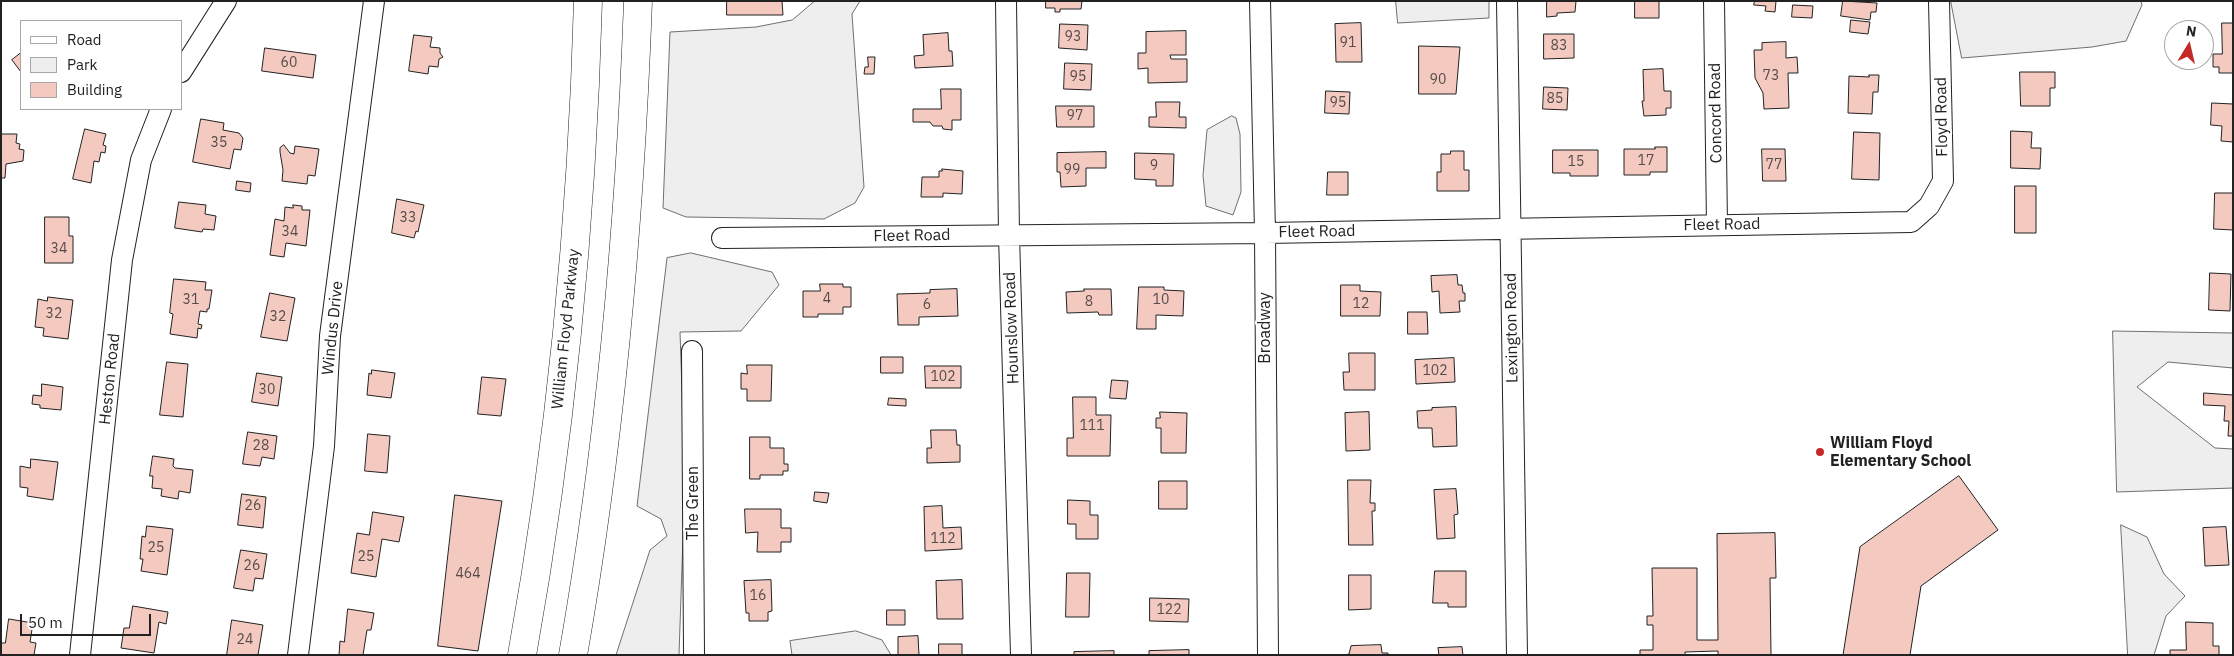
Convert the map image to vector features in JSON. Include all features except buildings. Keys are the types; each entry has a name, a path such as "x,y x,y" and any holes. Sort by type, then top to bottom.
{"highway":[{"name":"William Floyd Parkway","path":"522,655 544,523 568,319 580,191 588,1"},
{"path":"573,655 597,500 620,308 632,131 638,1"}],"street":[{"path":"182,70 226,1"},
{"name":"Windus Drive","path":"298,655 324,446 330,336 374,1"},
{"name":"Hounslow Road","path":"1006,1 1009,235 1020,655"},
{"name":"Broadway","path":"1260,1 1265,233 1268,655"},
{"name":"Lexington Road","path":"1507,1 1517,655"},
{"name":"Concord Road","path":"1714,1 1717,225"},
{"name":"Floyd Road","path":"1911,222 1930,206 1943,181 1939,1"},
{"name":"Heston Road","path":"80,655 122,260 141,160 162,110"},
{"name":"Fleet Road","path":"722,238 1265,233 1511,227 1911,222"},
{"name":"The Green","path":"692,351 694,655"}],"green space":[{"path":"815,1 860,1 852,14 864,187 855,203 824,219 686,217 663,208 670,32 756,27 792,20"},
{"path":"1396,1 1489,1 1489,18 1398,23"},
{"path":"1951,1 2141,1 2142,5 2126,41 2092,47 1962,58"},
{"path":"1232,116 1236,118 1240,134 1241,192 1233,215 1206,206 1203,175 1207,130"},
{"path":"691,253 772,272 779,285 741,331 680,332 685,478 679,655 616,655 650,550 667,536 661,519 637,506 667,258"},
{"path":"2113,331 2233,333 2233,368 2168,362 2137,387 2215,448 2233,449 2233,488 2117,492"},
{"path":"2121,525 2147,537 2164,574 2185,596 2166,616 2154,655 2128,655"},
{"path":"856,631 882,640 891,655 792,655 790,641"}],"place":[{"name":"William Floyd Elementary School","path":"1820,452"}]}
